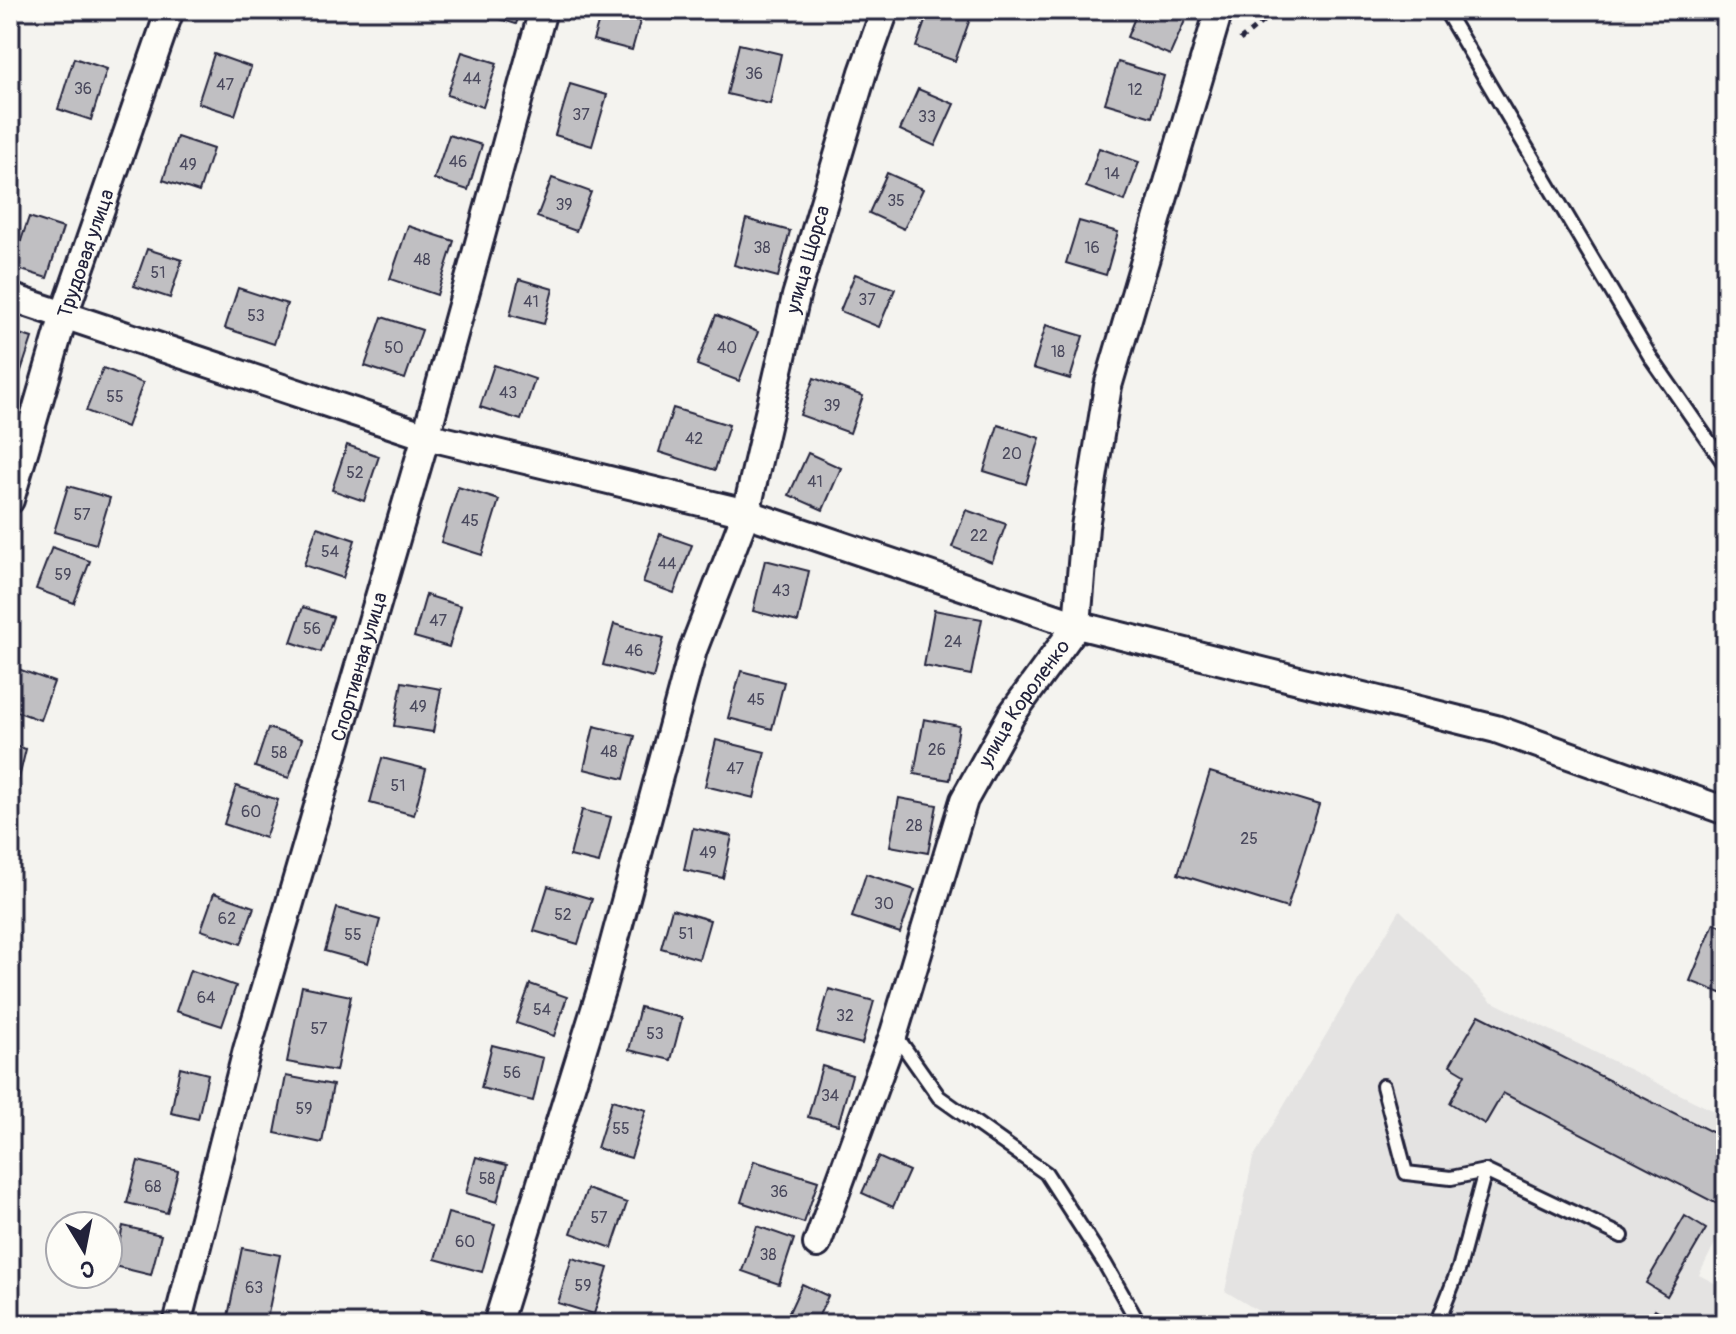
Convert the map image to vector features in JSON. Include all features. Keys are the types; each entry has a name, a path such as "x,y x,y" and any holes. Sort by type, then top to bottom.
{"street":[{"name":"Трудовая улица","path":"10,500 64,315 170,10"},
{"name":"Спортивная улица","path":"177,1324 247,1050 426,436 543,10"},
{"name":"улица Щорса","path":"497,1324 602,987 693,650 746,513 796,296 863,72 885,10"},
{"name":"улица Короленко","path":"817,1244 894,1033 964,800 1012,714 1077,625 1085,527 1108,386 1219,10"},
{"path":"10,297 426,436 746,513 1077,625 1496,729 1726,811"}],"lane":[{"path":"1445,10 1651,358 1726,466"},
{"path":"894,1033 939,1097 1046,1173 1105,1264 1139,1324"},
{"path":"1383,1086 1406,1173 1451,1178 1485,1171 1622,1236"},
{"path":"1437,1324 1459,1268 1485,1171"}],"shaded area":[{"path":"1400,910 1491,1001 1726,1117 1726,1221 1699,1275 1726,1289 1726,1324 1280,1324 1225,1291 1253,1158"}],"building":[{"path":"225,10 257,10 254,20"},
{"path":"471,10 521,10 516,24"},
{"path":"602,10 643,11 632,50 593,40"},
{"path":"929,10 955,10 971,16 955,61 916,47"},
{"path":"1138,10 1174,10 1187,16 1170,55 1127,37"},
{"path":"739,44 781,54 770,104 727,94"},
{"path":"462,52 497,63 483,107 447,95"},
{"path":"214,54 251,67 235,115 198,103"},
{"path":"74,58 107,69 91,120 58,109"},
{"path":"1118,62 1164,76 1152,117 1105,103"},
{"path":"570,84 607,95 592,146 555,135"},
{"path":"918,89 954,104 935,146 900,130"},
{"path":"449,135 482,145 468,190 434,179"},
{"path":"177,137 213,149 199,192 163,180"},
{"path":"1099,148 1139,162 1125,201 1086,187"},
{"path":"887,173 923,189 904,229 869,213"},
{"path":"552,178 591,192 576,231 537,217"},
{"path":"29,217 63,228 47,278 12,267"},
{"path":"746,219 790,231 778,277 734,265"},
{"path":"1079,221 1118,232 1106,275 1066,263"},
{"path":"408,226 454,241 437,295 390,279"},
{"path":"147,249 182,260 170,298 134,286"},
{"path":"855,274 895,289 879,327 840,311"},
{"path":"519,279 553,289 544,324 510,315"},
{"path":"238,288 287,304 274,344 225,328"},
{"path":"716,315 758,332 739,381 697,365"},
{"path":"382,317 422,330 405,379 365,366"},
{"path":"1046,325 1083,336 1070,379 1033,368"},
{"path":"10,331 32,338 17,383 10,380"},
{"path":"494,365 535,379 521,420 480,407"},
{"path":"103,368 143,383 127,427 86,411"},
{"path":"814,378 863,396 850,433 800,415"},
{"path":"673,408 729,425 715,470 659,452"},
{"path":"998,425 1040,438 1026,484 984,471"},
{"path":"347,445 379,456 364,501 332,490"},
{"path":"808,453 841,468 823,510 789,495"},
{"path":"68,486 110,498 96,544 54,532"},
{"path":"458,487 499,500 482,555 441,542"},
{"path":"966,510 1006,524 992,562 952,547"},
{"path":"317,527 355,540 343,578 304,565"},
{"path":"660,534 692,545 674,593 643,582"},
{"path":"52,547 90,561 74,603 36,589"},
{"path":"765,560 809,571 798,622 753,611"},
{"path":"426,595 461,606 449,647 414,637"},
{"path":"303,607 333,617 321,652 291,642"},
{"path":"934,610 982,619 971,675 924,666"},
{"path":"614,624 664,638 653,678 603,665"},
{"path":"10,666 54,682 40,720 10,709"},
{"path":"741,671 784,682 772,729 728,718"},
{"path":"402,682 441,689 433,732 394,726"},
{"path":"924,719 959,726 950,780 914,774"},
{"path":"594,726 635,736 624,779 584,769"},
{"path":"268,728 302,739 289,778 255,767"},
{"path":"716,740 765,752 754,798 705,786"},
{"path":"10,745 26,749 15,795 10,793"},
{"path":"382,758 426,769 414,815 370,803"},
{"path":"1210,772 1319,805 1287,908 1178,874"},
{"path":"236,786 278,800 265,838 224,824"},
{"path":"899,798 937,805 928,853 890,846"},
{"path":"582,810 611,817 599,863 570,856"},
{"path":"693,828 732,836 723,878 684,870"},
{"path":"866,874 915,890 900,933 852,917"},
{"path":"548,886 592,899 578,944 534,931"},
{"path":"214,893 254,907 241,944 201,930"},
{"path":"337,908 380,920 368,963 325,951"},
{"path":"672,909 710,920 699,959 661,948"},
{"path":"1714,923 1726,928 1726,995 1690,981"},
{"path":"190,970 236,986 222,1026 176,1011"},
{"path":"530,984 567,997 554,1036 516,1023"},
{"path":"302,986 351,996 336,1071 287,1062"},
{"path":"829,989 874,1001 862,1044 817,1032"},
{"path":"640,1007 682,1018 671,1060 629,1050"},
{"path":"1479,1015 1726,1139 1726,1191 1719,1205 1503,1093 1485,1124 1450,1103 1465,1074 1450,1065"},
{"path":"492,1045 543,1058 533,1101 481,1088"},
{"path":"822,1066 852,1075 838,1125 808,1117"},
{"path":"180,1067 208,1074 198,1119 171,1113"},
{"path":"286,1076 333,1085 322,1143 275,1133"},
{"path":"612,1100 646,1110 631,1158 597,1148"},
{"path":"476,1157 507,1165 497,1202 466,1193"},
{"path":"878,1157 909,1171 893,1207 862,1193"},
{"path":"138,1161 178,1171 167,1213 127,1203"},
{"path":"754,1161 818,1181 804,1223 741,1202"},
{"path":"587,1189 627,1203 612,1248 571,1233"},
{"path":"448,1213 495,1225 482,1272 435,1259"},
{"path":"1685,1216 1706,1229 1667,1296 1646,1283"},
{"path":"124,1226 161,1235 151,1275 124,1268"},
{"path":"757,1226 794,1239 779,1284 742,1271"},
{"path":"242,1248 280,1255 266,1324 227,1321"},
{"path":"572,1258 608,1268 594,1314 558,1303"},
{"path":"802,1284 828,1296 815,1324 798,1324 786,1319"},
{"path":"1655,1309 1680,1324 1646,1324"},
{"path":"420,1311 466,1323 417,1324"}]}
